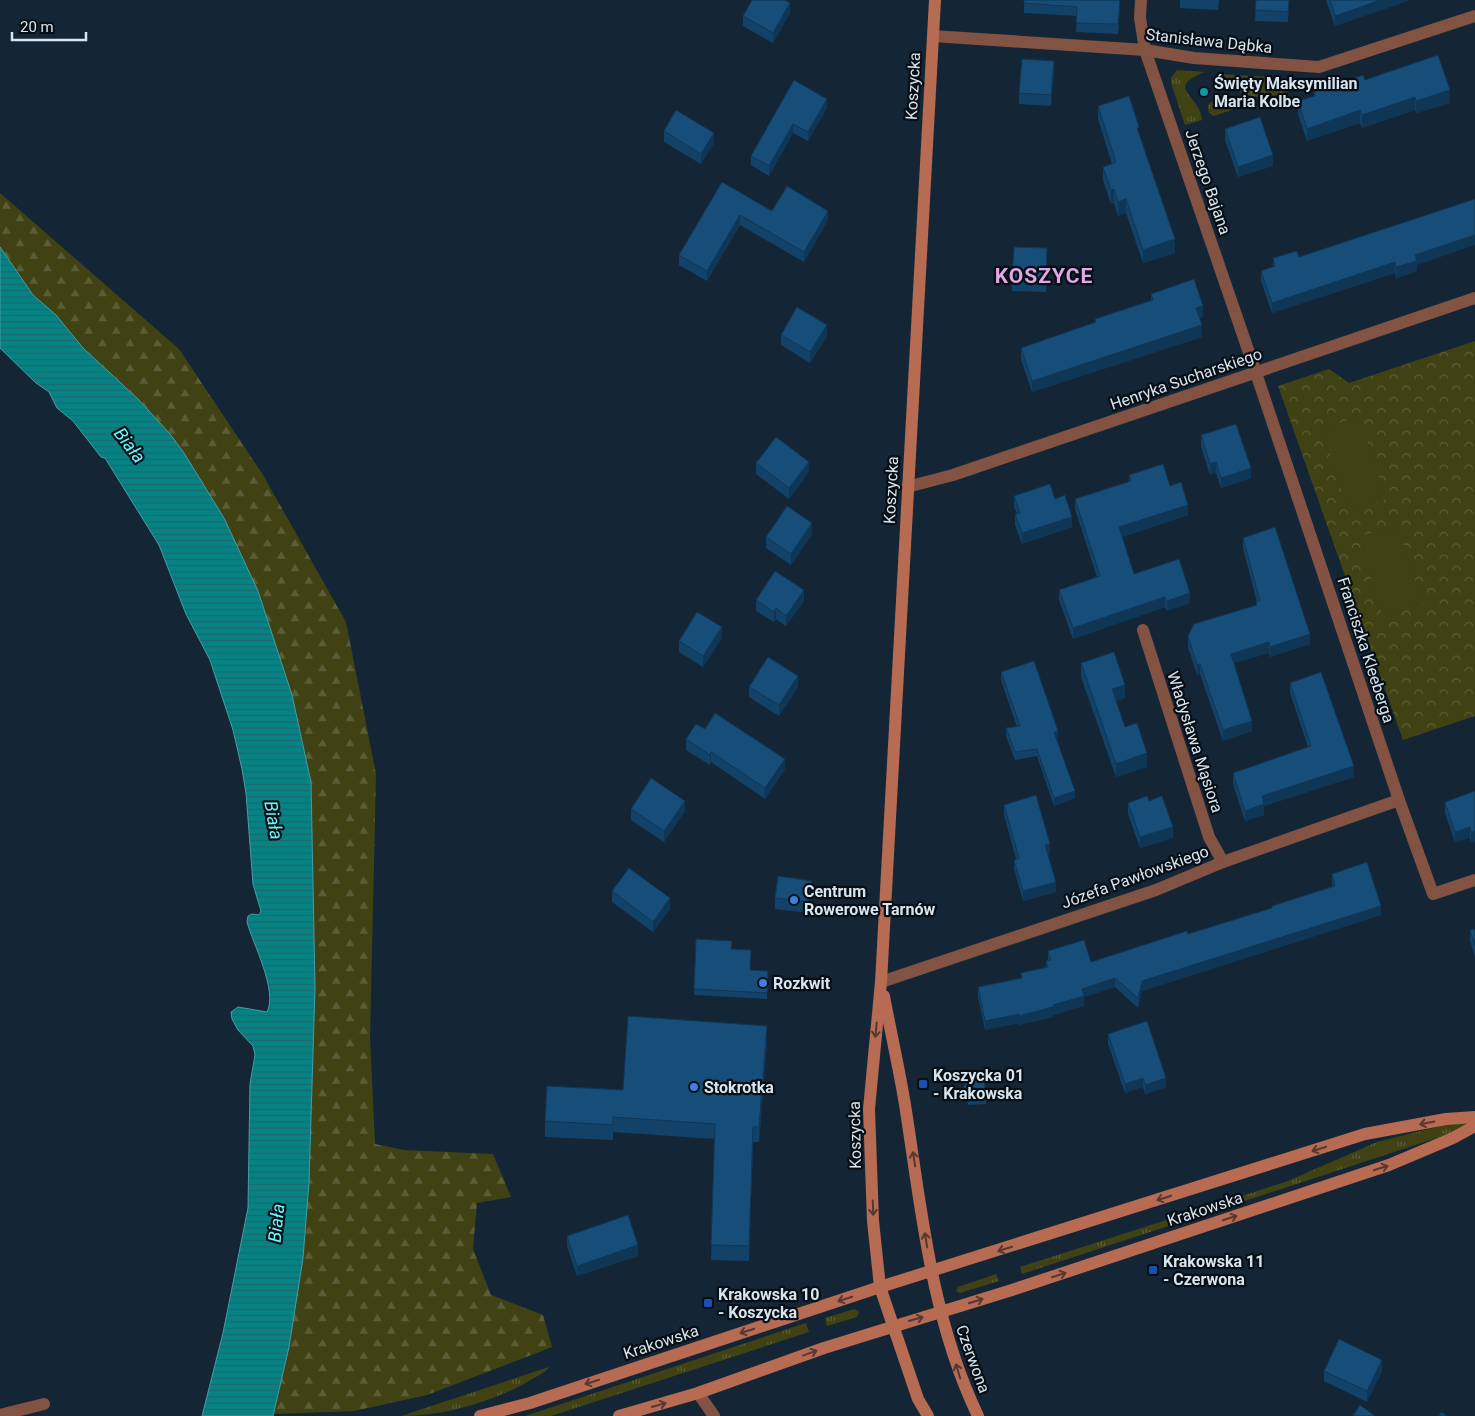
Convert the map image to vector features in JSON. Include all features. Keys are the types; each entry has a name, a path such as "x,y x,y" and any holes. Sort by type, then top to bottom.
{"street":[{"name":"Koszycka","path":"880,1287 873,1221 869,1109 881,982 935,0"},
{"name":"Jerzego Bajana","path":"1141,0 1140,18 1145,50 1256,372"},
{"name":"Stanisława Dąbka","path":"932,36 1145,50 1194,58 1319,67 1475,16"},
{"name":"Henryka Sucharskiego","path":"907,487 954,475 1475,298"},
{"name":"Franciszka Kleeberga","path":"1256,372 1399,800 1433,894 1475,880"},
{"name":"Władysława Mąsiora","path":"1142,630 1209,837 1223,862"},
{"name":"Józefa Pawłowskiego","path":"881,982 1156,890 1223,862 1399,800"},
{"name":"Koszycka","path":"881,982 906,1108 931,1271"},
{"name":"Krakowska","path":"480,1416 530,1403 880,1287 1365,1134 1446,1119 1475,1117"},
{"name":"Krakowska","path":"619,1416 698,1393 824,1348 1389,1165 1453,1138 1475,1126"},
{"path":"931,1271 940,1312"},
{"path":"880,1287 891,1326 918,1399 928,1416"},
{"name":"Czerwona","path":"940,1312 961,1381 978,1416"},
{"path":"698,1393 714,1416"},
{"path":"0,1415 44,1404"}],"green space":[{"path":"1177,70 1205,72 1193,78 1187,83 1185,88 1200,111 1202,120 1185,125 1171,83 1171,78"},
{"path":"1221,74 1304,79 1307,85 1267,97 1250,96 1236,89"},
{"path":"1220,95 1237,99 1246,105 1214,116 1209,113 1208,105"},
{"path":"0,193 179,349 263,475 346,622 376,774 370,1038 375,1144 404,1150 493,1154 511,1197 477,1203 473,1249 491,1295 543,1315 552,1347 427,1395 354,1411 274,1414 289,1347 303,1258 309,1182 315,988 311,782 292,695 258,591 224,518 170,434 138,399 83,348 56,315 33,295 0,247"},
{"path":"1475,341 1475,716 1403,740 1278,386 1329,369 1349,383"},
{"path":"1359,417 1386,499 1348,511 1322,428"},
{"path":"1397,525 1423,603 1383,617 1358,537"},
{"path":"1465,1120 1470,1127 1022,1274 1020,1267 1288,1181 1377,1142"},
{"path":"996,1274 999,1281 960,1293 956,1291 958,1287"},
{"path":"854,1309 859,1312 857,1317 827,1326 825,1318"},
{"path":"806,1323 809,1332 551,1416 525,1416"},
{"path":"549,1367 543,1373 504,1394 470,1406 435,1413 401,1416"}],"water":[{"name":"Biała","path":"0,247 33,295 56,315 83,348 138,399 170,434 184,453 224,518 258,591 292,695 311,782 315,988 309,1182 303,1258 289,1347 273,1416 202,1416 223,1333 248,1208 250,1084 255,1055 253,1046 238,1030 232,1019 231,1012 238,1007 267,1012 270,1003 267,980 247,922 248,916 252,914 259,915 261,911 253,884 246,793 233,730 210,660 186,614 159,545 105,458 101,457 73,421 57,408 49,392 36,383 0,348"}],"building":[{"path":"752,0 785,0 790,3 773,33 743,16"},
{"path":"1024,0 1120,0 1118,24 1076,23 1077,7 1024,3"},
{"path":"1256,0 1289,0 1288,12 1255,10"},
{"path":"1330,0 1381,0 1335,16"},
{"path":"1438,55 1450,90 1416,101 1415,97 1362,115 1360,110 1307,129 1298,101 1315,96 1314,92 1363,75 1365,80"},
{"path":"1022,59 1054,61 1051,95 1019,93"},
{"path":"794,80 827,99 808,132 793,124 769,166 751,156"},
{"path":"1129,96 1139,127 1137,128 1175,239 1143,250 1126,199 1118,202 1114,189 1111,190 1103,167 1116,162 1098,106"},
{"path":"676,110 714,133 701,154 664,131"},
{"path":"1260,117 1273,155 1238,167 1225,129"},
{"path":"722,182 772,211 787,186 828,211 804,252 740,215 707,271 679,255"},
{"path":"1475,199 1475,235 1415,255 1417,261 1396,267 1395,262 1272,303 1261,271 1275,266 1273,258 1297,251 1299,257"},
{"path":"1014,247 1047,248 1046,281 1012,280"},
{"path":"1194,279 1203,306 1196,308 1202,325 1032,381 1021,348 1096,322 1095,319 1153,300 1151,294"},
{"path":"797,307 827,325 810,352 781,335"},
{"path":"1236,424 1251,468 1221,478 1216,462 1210,464 1201,435"},
{"path":"776,437 809,462 789,488 756,463"},
{"path":"1163,464 1170,486 1181,482 1188,505 1119,527 1134,574 1179,559 1190,593 1167,601 1165,597 1073,628 1059,590 1100,576 1075,499 1131,481 1129,475"},
{"path":"1050,484 1055,499 1065,495 1072,517 1022,533 1015,514 1020,513 1014,496"},
{"path":"787,506 812,523 791,554 766,537"},
{"path":"1275,527 1310,634 1270,647 1269,642 1231,654 1252,721 1223,730 1200,664 1197,665 1188,636 1194,624 1257,605 1256,602 1260,601 1243,538"},
{"path":"775,571 804,590 786,616 776,608 774,612 756,600"},
{"path":"697,612 722,627 703,656 679,641"},
{"path":"1114,652 1125,685 1112,689 1125,727 1137,723 1147,753 1116,764 1081,663"},
{"path":"768,657 798,676 779,705 749,687"},
{"path":"1034,661 1058,731 1054,732 1075,791 1054,798 1037,749 1015,752 1006,728 1020,726 1001,672"},
{"path":"1321,672 1354,766 1262,796 1264,804 1245,811 1233,773 1311,746 1290,683"},
{"path":"715,713 785,759 765,788 711,752 710,755 686,739 696,724 705,729"},
{"path":"651,778 685,801 664,831 631,809"},
{"path":"1475,791 1475,831 1471,832 1470,827 1455,832 1445,802"},
{"path":"1036,795 1050,844 1045,845 1056,882 1023,891 1014,860 1019,858 1004,805"},
{"path":"1147,796 1149,801 1162,796 1173,827 1140,837 1128,803"},
{"path":"1367,862 1381,906 1142,981 1138,998 1115,978 1082,989 1084,996 1053,1005 1053,1007 1019,1016 1019,1014 985,1021 978,987 1022,978 1021,973 1048,967 1046,961 1051,960 1048,951 1084,940 1091,962 1187,931 1188,934 1272,908 1272,906 1335,886 1332,874"},
{"path":"629,868 670,898 653,922 612,891"},
{"path":"778,876 812,881 809,902 775,898"},
{"path":"1475,929 1475,946 1470,930"},
{"path":"696,939 732,941 731,949 751,950 750,970 768,971 767,993 694,989"},
{"path":"628,1016 767,1026 759,1127 753,1127 749,1246 711,1245 715,1124 613,1117 613,1125 545,1121 547,1086 623,1090"},
{"path":"1147,1021 1166,1078 1145,1085 1143,1078 1125,1084 1108,1034"},
{"path":"984,1075 986,1098 968,1100 967,1093 962,1089 966,1084 965,1077"},
{"path":"628,1215 638,1245 577,1266 567,1236"},
{"path":"1339,1339 1382,1360 1367,1391 1324,1371"},
{"path":"1360,1405 1375,1416 1353,1416"},
{"path":"1441,1412 1447,1416 1439,1416"}],"place":[{"name":"Święty Maksymilian Maria Kolbe","path":"1204,92"},
{"name":"Centrum Rowerowe Tarnów","path":"794,900"},
{"name":"Rozkwit","path":"763,983"},
{"name":"Koszycka 01 - Krakowska","path":"923,1084"},
{"name":"Stokrotka","path":"694,1087"},
{"name":"Krakowska 11 - Czerwona","path":"1153,1270"},
{"name":"Krakowska 10 - Koszycka","path":"708,1303"}],"district":[{"name":"KOSZYCE","path":"1044,276"}]}
